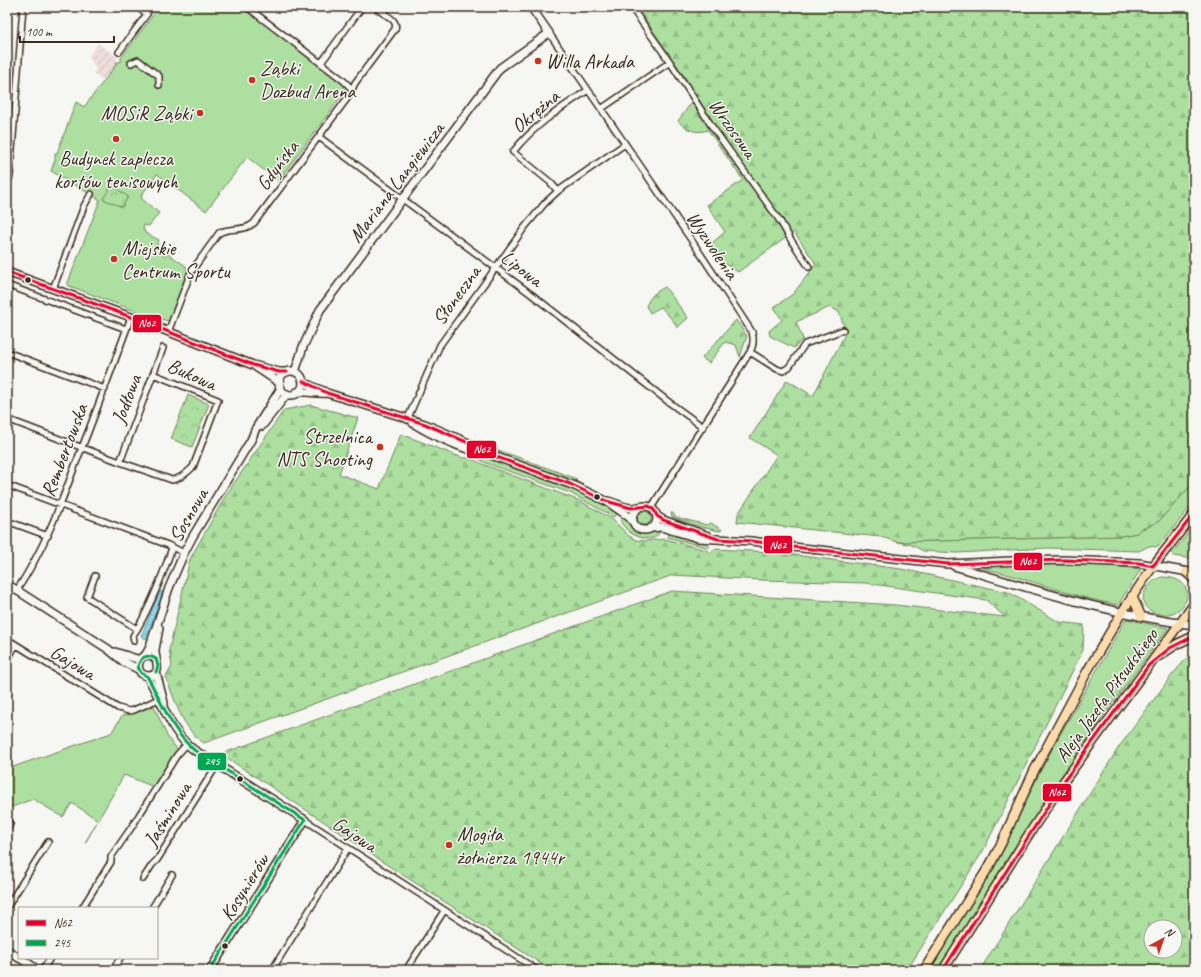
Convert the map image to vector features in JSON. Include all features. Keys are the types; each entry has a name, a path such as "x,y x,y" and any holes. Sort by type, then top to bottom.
{"main road":[{"name":"Wyzwolenia","path":"531,7 549,33"},
{"name":"Mariana Langiewicza","path":"295,372 303,347 320,310 500,68 549,33"},
{"path":"8,274 131,317 253,365 279,372 295,372 310,386 321,389 327,393 367,405 407,420 422,430 469,449 494,456 570,484 606,501 629,517 640,530 661,527 692,536 948,564 1064,560 1139,563 1190,572 1194,579"},
{"path":"253,365 280,385 287,394 307,391 320,394 327,393"},
{"path":"280,385 281,376 287,372"},
{"path":"297,392 302,387 303,381"},
{"name":"Sosnowa","path":"251,440 280,385"},
{"name":"Sosnowa","path":"142,658 184,553 193,536 251,440 287,394"},
{"path":"606,501 631,508 646,506 651,508 657,516 663,520 713,538"},
{"path":"633,522 633,514 639,507"},
{"path":"1153,566 1194,514"},
{"path":"651,528 656,523 657,516"},
{"path":"948,564 1059,597 1141,616 1194,625"},
{"name":"Aleja Józefa Piłsudskiego","path":"924,970 990,865 1034,771 1122,612 1153,566"},
{"path":"7,584 108,649 124,662 138,669 141,673 147,676 156,672 158,666 156,659 152,656 142,658 125,656 108,649"},
{"path":"1132,596 1141,616"},
{"name":"Aleja Józefa Piłsudskiego","path":"943,970 1039,819 1069,775 1194,604"},
{"name":"Sosnowa","path":"156,659 155,651 162,611"},
{"path":"1149,665 1181,641 1194,636"},
{"path":"138,669 138,664 142,658"},
{"name":"Gajowa","path":"156,672 161,698"},
{"name":"Gajowa","path":"147,676 161,698 178,736 186,744 216,765 305,820"},
{"name":"Kosynierów","path":"210,970 305,820"},
{"path":"7,950 18,957"},
{"path":"21,959 38,970"}],"street":[{"path":"7,185 10,176 24,7"},
{"path":"137,7 147,14"},
{"path":"119,52 147,14 150,7"},
{"path":"247,7 343,80 352,89"},
{"path":"320,63 362,7"},
{"path":"376,7 383,13 388,7"},
{"name":"Wrzosowa","path":"631,7 670,62 713,128 780,221 809,267"},
{"name":"Gdyńska","path":"168,332 191,272 219,233 224,231 245,229 254,223 349,96 352,89 395,29 395,22 383,13"},
{"name":"Wyzwolenia","path":"549,33 694,244 752,332 754,342 750,352 651,508"},
{"path":"131,63 138,60 144,64 159,76 159,85"},
{"path":"602,109 670,62"},
{"name":"Okrężna","path":"558,191 550,182 512,152 523,139 537,128 545,119 588,90"},
{"name":"Lipowa","path":"319,136 496,268 703,427"},
{"name":"Słoneczna","path":"407,420 440,345 534,216 558,191 625,144"},
{"path":"53,289 85,204 91,194"},
{"path":"7,285 126,329"},
{"name":"Rembertowska","path":"17,590 34,563 48,536 105,389 131,317"},
{"path":"750,352 776,369 783,371 790,367 805,344 843,330"},
{"name":"Jodłowa","path":"120,462 163,348"},
{"path":"7,352 105,389"},
{"name":"Bukowa","path":"120,462 172,480 178,478 193,467 218,400 153,374"},
{"path":"7,419 120,462"},
{"path":"7,485 168,545 184,553"},
{"path":"7,521 48,536"},
{"name":"Sosnowa","path":"134,641 133,636 162,577 172,548"},
{"path":"95,576 87,597 137,629"},
{"name":"Gajowa","path":"7,639 118,708 129,711 134,710 161,698"},
{"path":"7,660 16,645"},
{"path":"83,907 111,862 111,857 177,755 186,744"},
{"name":"Jaśminowa","path":"143,879 152,864 157,860 216,765"},
{"name":"Gajowa","path":"305,820 537,970"},
{"path":"7,822 10,824 7,830"},
{"path":"7,907 48,842"},
{"path":"272,970 348,848"},
{"path":"153,907 172,875"},
{"path":"406,970 444,911"},
{"path":"43,970 49,959"},
{"path":"113,970 119,959"}],"shaded area":[{"path":"98,43 117,57 116,65 104,80 93,73 96,70 89,56"}],"green space":[{"name":"MOSiR Ząbki","path":"159,7 243,7 343,81 347,89 278,181 247,157 206,211 157,174 141,196 142,199 159,213 149,226 144,225 143,230 145,233 159,240 155,250 165,256 168,254 186,266 188,270 169,321 151,317 67,285 100,200 51,171 55,160 55,153 57,153 76,102 84,107 116,65 116,62 121,62 121,58"},
{"path":"637,7 1194,7 1194,482 1159,521 1141,529 1137,533 1121,536 898,542 881,537 737,522 738,514 777,455 750,438 787,380 813,396 846,332 839,312 830,307 796,322 803,339 794,348 770,336 769,331 782,320 774,307 793,294 816,264 794,232 738,272 720,261 701,235 704,232 712,243 725,232 707,205 743,180 708,130 699,132 695,131 685,127 678,121 697,95"},
{"path":"112,185 128,197 122,207 103,199"},
{"path":"665,287 688,318 677,328 675,323 661,307 650,313 646,306 653,295"},
{"path":"736,320 747,336 740,357 736,345 725,342 709,363 702,358"},
{"path":"188,395 209,404 192,447 171,439"},
{"path":"311,405 358,418 339,474 379,489 401,434 463,458 469,458 580,501 612,519 629,536 636,540 644,541 665,539 706,550 711,553 714,549 772,552 901,569 1008,592 1059,622 1084,625 1083,650 983,851 907,970 551,970 378,859 221,754 672,591 895,605 1005,617 986,600 865,583 762,580 673,575 204,743 196,737 185,722 176,704 166,677 172,666 169,650 190,559 226,495 284,410"},
{"path":"478,441 483,441 485,445 577,479 576,481 566,479 477,445 476,443"},
{"path":"468,453 499,461 584,493 617,512 614,517 570,493 486,463"},
{"path":"1194,482 1194,502 1159,546 1149,546 1139,551 1047,548 957,553 923,551 912,545 898,542 1121,536 1137,533 1141,529 1159,521"},
{"path":"641,511 647,511 651,515 651,521 647,525 641,525 637,521 637,515"},
{"path":"671,513 673,513 675,517 707,525 711,523 722,530 719,531 697,526 672,517"},
{"path":"623,516 638,532 647,533 661,530 658,535 650,539 639,537 634,535 622,525 621,520"},
{"path":"1194,526 1194,559 1173,556 1172,553"},
{"path":"668,531 706,541 709,544 709,548 667,537"},
{"path":"1025,565 1099,565 1141,569 1118,605 1101,602 982,568"},
{"path":"1162,577 1174,579 1182,583 1186,590 1187,597 1184,604 1178,610 1170,614 1153,612 1146,607 1143,598 1146,589 1154,581"},
{"path":"1126,619 1168,628 1104,715 999,874 939,970 930,970 995,865 1057,740"},
{"path":"1194,655 1194,970 980,970 1119,747 1172,675 1185,660"},
{"path":"154,706 168,738 180,752 154,787 124,775 85,843 98,820 72,803 63,817 33,799 7,809 7,769 111,733 122,716"}],"water":[{"path":"160,591 163,592 146,639 141,636"}],"transit line":[{"name":"N62","path":"7,272 131,317 253,365 279,372 287,372"},
{"name":"N62","path":"303,381 327,393 425,424 471,444 494,456 570,484 606,501 631,508 649,506 654,510 657,516"},
{"name":"N62","path":"1153,566 1194,514"},
{"name":"N62","path":"657,516 663,520 718,539 752,541 948,564 1064,560 1139,563 1153,566"},
{"name":"N62","path":"943,970 1064,781 1149,665 1170,648 1194,636"},
{"name":"245","path":"147,676 141,673 138,667 140,661 144,657 150,656 156,659 158,666 156,672"},
{"name":"245","path":"147,676 173,725 194,750 305,820"},
{"name":"245","path":"210,970 305,820"}],"place":[{"name":"Willa Arkada","path":"538,61"},
{"name":"Ząbki Dozbud Arena","path":"252,80"},
{"name":"MOSiR Ząbki","path":"200,113"},
{"name":"Budynek zaplecza kortów tenisowych","path":"116,139"},
{"name":"Miejskie Centrum Sportu","path":"114,259"},
{"name":"Strzelnica NTS Shooting","path":"380,447"},
{"name":"Mogiła żołnierza 1944r","path":"449,845"}]}
